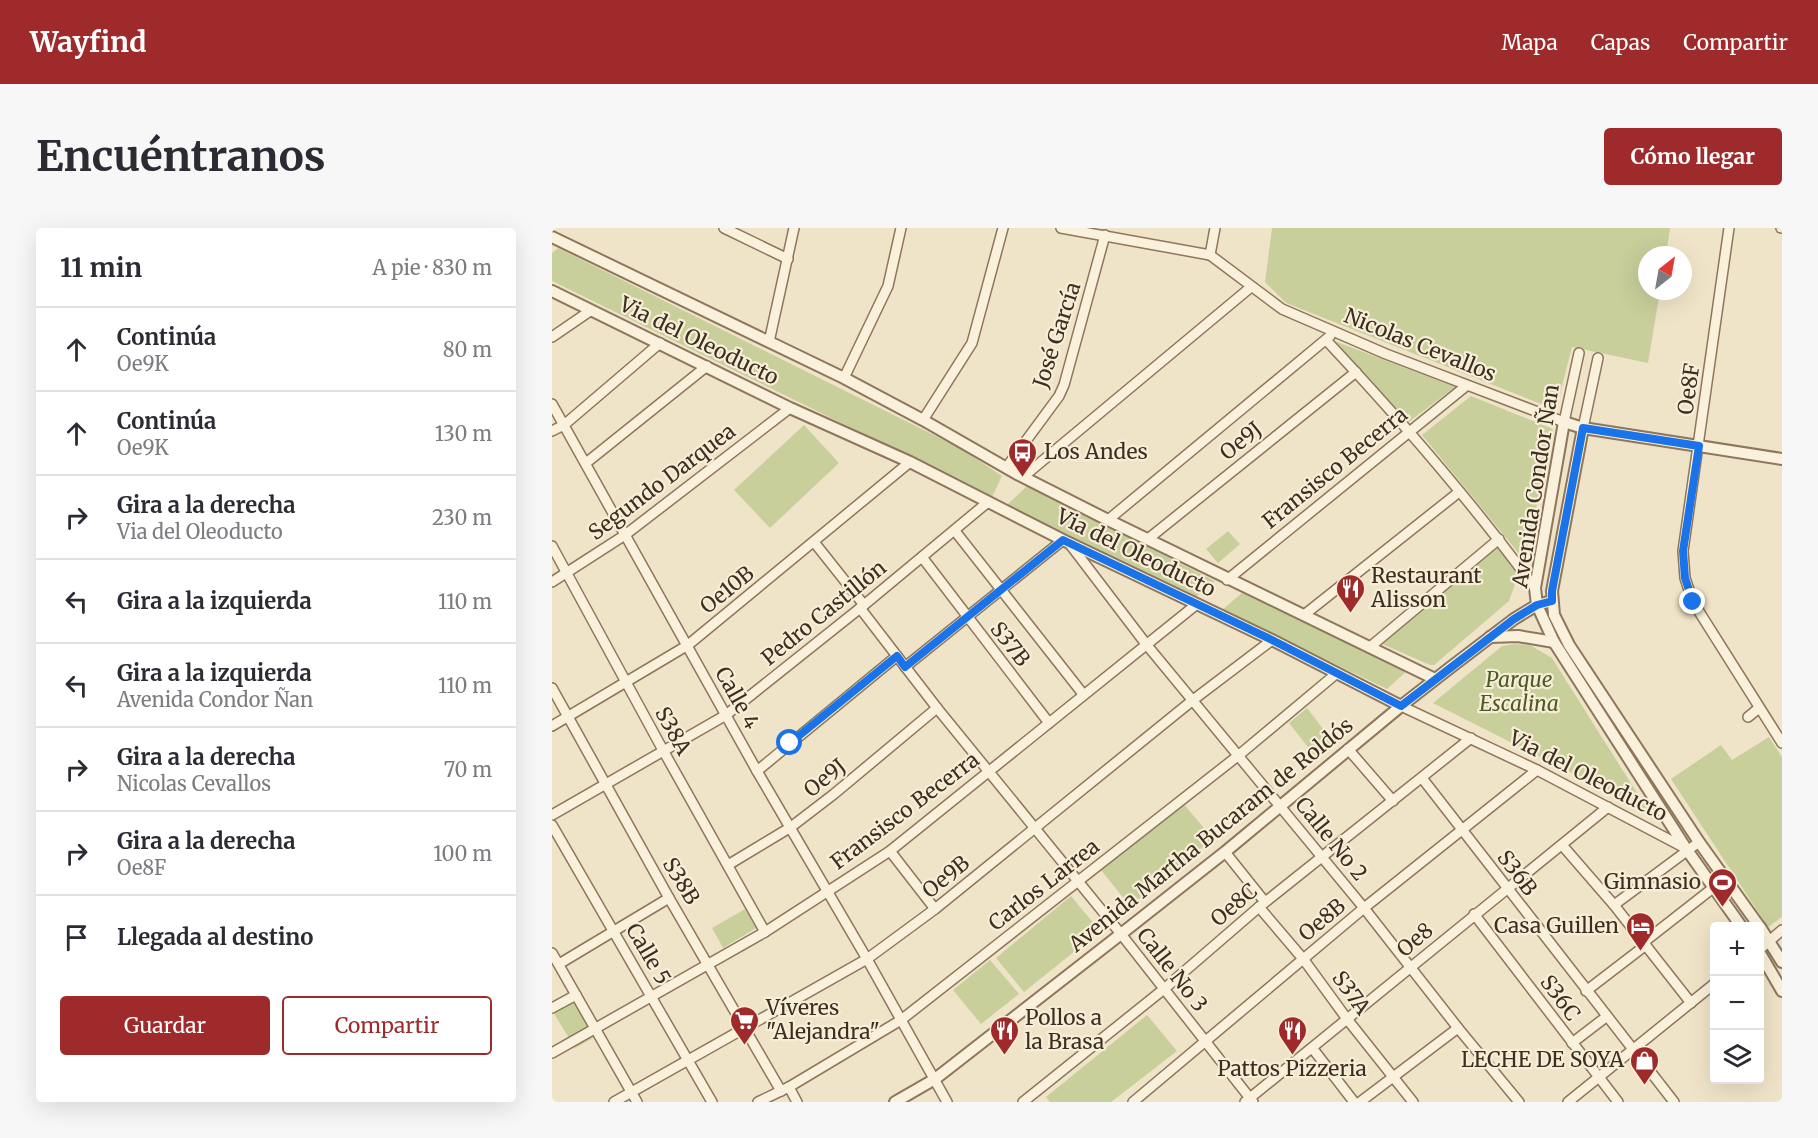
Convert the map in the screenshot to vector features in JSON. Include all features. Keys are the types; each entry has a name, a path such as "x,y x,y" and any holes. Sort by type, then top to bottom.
{"street":[{"path":"552,232 557,228"},
{"path":"724,228 788,260"},
{"path":"769,342 794,228"},
{"path":"844,378 888,286 901,228"},
{"path":"923,420 972,343 1003,228"},
{"name":"Nicolas Cevallos","path":"1061,228 1210,255 1282,309 1386,354 1564,423 1583,428 1782,459"},
{"path":"1210,255 1215,228"},
{"name":"Oe8F","path":"1729,228 1683,551 1685,578 1693,602 1782,743"},
{"name":"José García","path":"1006,468 1059,396 1064,385 1106,235"},
{"name":"Via del Oleoducto","path":"552,237 844,378 1023,477 1227,580 1435,679"},
{"path":"1023,477 1251,287"},
{"name":"Via del Oleoducto","path":"552,291 790,408 910,462 1065,542 1537,770 1687,850"},
{"path":"552,337 590,311"},
{"path":"1108,520 1336,331"},
{"path":"1326,340 1459,492 1535,588"},
{"path":"552,432 564,425 660,343"},
{"name":"Avenida Condor Ñan","path":"1579,353 1564,423 1535,588 1537,605 1554,642 1687,850 1737,922"},
{"name":"Avenida Condor Ñan","path":"1598,358 1552,591 1554,615 1569,645 1756,922"},
{"path":"586,463 707,366"},
{"name":"Oe9J","path":"1148,539 1356,372"},
{"name":"Fransisco Becerra","path":"1227,580 1407,431 1466,386"},
{"name":"Calle 4","path":"552,404 757,771 867,959 947,1102"},
{"name":"Segundo Darquea","path":"552,582 625,535 790,408"},
{"name":"Oe10B","path":"552,726 687,645 910,462"},
{"path":"1304,615 1459,492"},
{"name":"Pedro Castillón","path":"552,815 726,715 988,502"},
{"path":"955,531 1083,694"},
{"path":"1370,647 1498,539"},
{"name":"Calle No 3","path":"814,542 905,667 1121,934 1250,1101"},
{"path":"905,667 1065,542"},
{"name":"Calle No 2","path":"1065,542 1519,1102"},
{"name":"S38A","path":"552,546 765,932"},
{"name":"S37B","path":"922,557 1048,723"},
{"name":"Avenida Martha Bucaram de Roldós","path":"895,1102 935,1078 1121,934 1225,852 1401,706 1490,637 1537,605 1552,601"},
{"name":"Fransisco Becerra","path":"552,1053 765,932 890,851 1197,604"},
{"path":"1490,637 1518,636 1554,642"},
{"name":"Oe9B","path":"614,1102 867,959 935,909 1193,700 1272,640"},
{"path":"757,771 897,656"},
{"name":"Carlos Larrea","path":"758,1102 785,1089 901,1020 1239,755 1337,673"},
{"name":"S38B","path":"552,688 744,1027 785,1089 797,1102"},
{"name":"Oe9J","path":"728,865 791,827 937,708"},
{"path":"1748,717 1759,708"},
{"name":"Oe8C","path":"1023,1102 1164,989 1262,904 1323,858 1471,738"},
{"path":"1348,749 1393,801"},
{"name":"Oe8B","path":"1133,1102 1364,908 1537,770"},
{"name":"S36B","path":"1422,778 1632,1051 1674,1102"},
{"name":"Oe8","path":"1250,1101 1347,1019 1608,807"},
{"name":"Calle 5","path":"552,825 712,1102"},
{"path":"1614,905 1700,842"},
{"path":"1562,845 1614,905 1691,1003"},
{"path":"890,851 935,909"},
{"name":"S37A","path":"1225,852 1347,1019 1413,1102"},
{"path":"1586,991 1713,888"},
{"path":"559,964 669,898"},
{"name":"S36C","path":"1474,915 1618,1102"},
{"path":"1764,946 1782,930"},
{"name":"Avenida Condor Ñan","path":"1764,934 1782,962"},
{"path":"552,953 637,1102"},
{"path":"1764,958 1782,991"},
{"path":"1568,1102 1710,987"},
{"path":"552,1008 576,995"},
{"path":"1572,1043 1606,1017"},
{"path":"1360,1102 1458,1028"},
{"path":"1313,1048 1354,1102"}],"green space":[{"path":"1272,228 1670,228 1667,246 1638,246 1638,300 1658,300 1648,363 1572,347 1556,410 1286,303 1265,282"},
{"path":"558,248 960,448 1002,476 992,497 552,281 552,253"},
{"path":"1332,340 1455,387 1406,424"},
{"path":"1471,396 1553,429 1525,561 1422,435"},
{"path":"804,425 839,463 770,528 734,490"},
{"path":"1027,486 1215,581 1196,597 1006,506"},
{"path":"1228,531 1240,544 1218,563 1206,549"},
{"path":"1497,546 1519,573 1509,601 1434,665 1380,643"},
{"path":"1242,593 1407,671 1387,689 1222,610"},
{"name":"Parque Escalina","path":"1530,645 1552,658 1649,812 1433,703 1502,646"},
{"path":"1307,708 1333,742 1315,756 1289,723"},
{"path":"1769,737 1782,757 1782,917 1768,927 1671,779 1721,745 1732,760"},
{"path":"1183,803 1213,839 1130,906 1101,870"},
{"path":"1071,896 1100,931 1024,992 996,958"},
{"path":"745,909 756,928 723,948 712,928"},
{"path":"990,960 1019,994 981,1024 953,990"},
{"path":"576,999 597,1036 575,1048 553,1012"},
{"path":"1147,1015 1177,1051 1111,1102 1050,1102 1046,1097"}],"place":[{"name":"Los Andes","path":"1023,478"},
{"name":"Restaurant Alisson","path":"1350,614"},
{"name":"Gimnasio","path":"1722,908"},
{"name":"Casa Guillen","path":"1640,952"},
{"name":"Víveres \"Alejandra\"","path":"745,1046"},
{"name":"Pollos a la Brasa","path":"1004,1056"},
{"name":"Pattos Pizzeria","path":"1292,1056"},
{"name":"LECHE DE SOYA","path":"1645,1086"}],"route":[{"path":"790,743 897,656 905,667 1063,540 1272,640 1401,706 1514,619 1537,605 1552,601 1583,428 1699,446 1683,551 1685,578 1693,602"}]}
